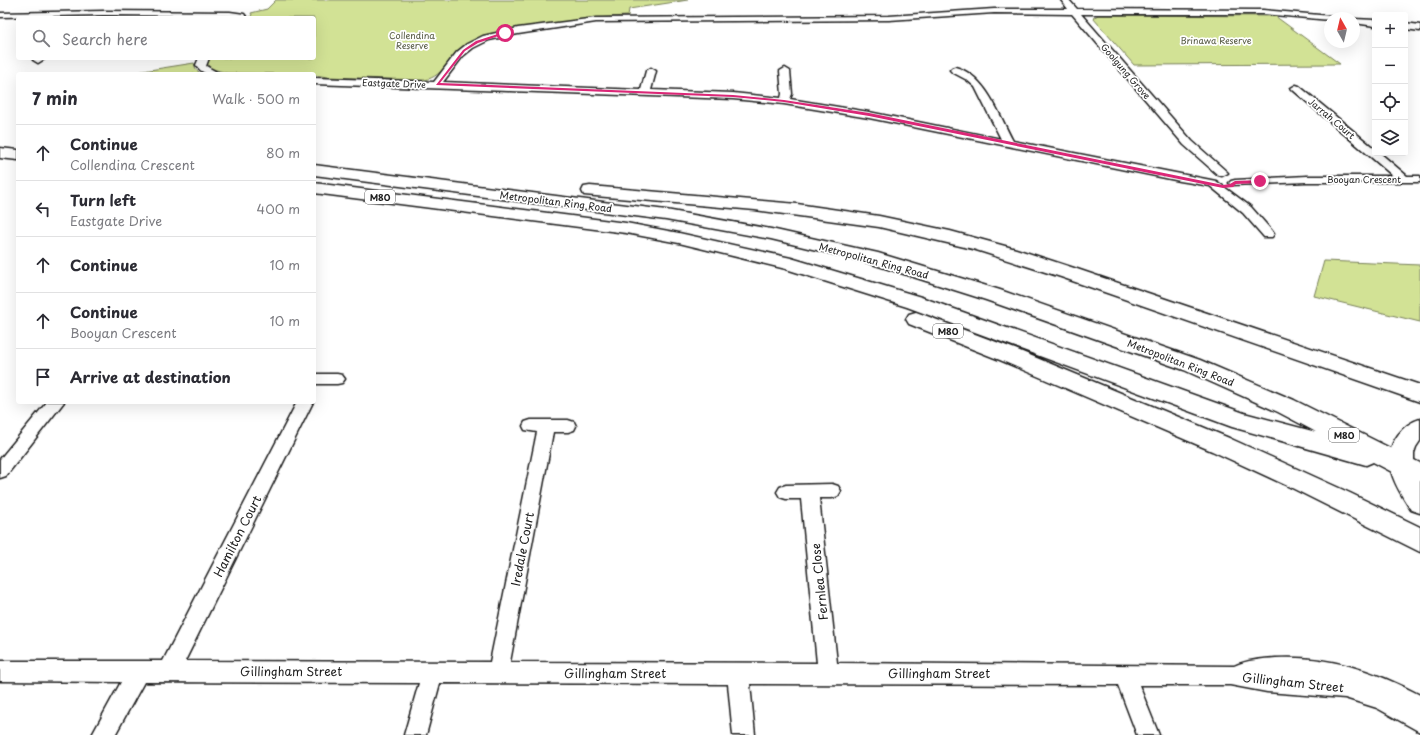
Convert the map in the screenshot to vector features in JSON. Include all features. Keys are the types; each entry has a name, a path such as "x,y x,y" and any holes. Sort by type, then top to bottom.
{"highway":[{"path":"0,153 16,155"},
{"name":"Metropolitan Ring Road","path":"316,170 680,218 771,234 871,257 1000,297 1192,365 1286,406 1414,470"},
{"path":"363,176 565,189 767,206 835,214 893,224 952,238 1035,262 1420,394"},
{"name":"Metropolitan Ring Road","path":"316,188 626,228 701,243 791,264 921,305 1240,421 1414,470"},
{"name":"M80","path":"447,205 673,249 804,282 876,305 995,350 1203,437 1308,484 1420,540"},
{"path":"1420,428 1407,438 1402,450 1414,470 1406,477 1420,502"}],"street":[{"name":"Goolgung Grove","path":"1065,0 1188,143 1223,173 1233,179 1247,210"},
{"path":"437,84 460,54 477,42 505,33 583,21 618,18 889,18 983,12 1075,11 1263,12 1324,17"},
{"path":"0,15 101,16 230,14 241,16"},
{"path":"1360,22 1372,23"},
{"path":"1408,26 1420,28"},
{"path":"203,60 201,65 202,68 209,72"},
{"path":"955,70 970,78 979,86 1009,142"},
{"path":"645,92 651,71"},
{"path":"784,101 787,94 785,71"},
{"name":"Eastgate Drive","path":"316,77 343,81"},
{"name":"Eastgate Drive","path":"316,81 645,92 733,96 784,101 840,109 1157,172 1180,178 1209,179"},
{"name":"Jarrah Court","path":"1296,88 1414,181"},
{"name":"Goolgung Grove","path":"1188,143 1209,179 1247,210 1268,234"},
{"name":"Booyan Crescent","path":"1307,179 1234,184 1227,186 1209,179 1212,172 1307,179 1414,181"},
{"path":"316,381 337,379"},
{"path":"0,472 54,404"},
{"name":"Hamilton Court","path":"169,671 304,404"},
{"name":"Iredale Court","path":"498,672 539,426 568,426"},
{"name":"Fernlea Close","path":"810,491 828,673"},
{"path":"786,492 832,491"},
{"name":"Gillingham Street","path":"0,671 1230,675 1273,668 1327,670 1360,678 1374,683 1420,707"},
{"path":"103,735 138,671"},
{"path":"416,735 432,672"},
{"path":"738,673 744,735"},
{"path":"1124,675 1148,735"},
{"name":"Gillingham Street","path":"1230,675 1271,682 1313,683 1347,688 1369,694 1394,705 1420,721"}],"green space":[{"name":"Collendina Reserve","path":"276,0 688,0 629,9 628,16 562,22 493,33 475,40 461,48 442,70 431,78 424,80 328,77 316,75 316,72 224,72 210,68 207,63 208,60 316,60 316,16 251,16 251,13 267,9"},
{"name":"Brinawa Reserve","path":"1098,15 1275,16 1340,64 1134,65 1093,18"},
{"path":"194,63 196,70 199,72 137,72"},
{"path":"1324,261 1420,265 1420,322 1314,296"}],"route":[{"path":"505,33 486,38 464,50 437,84 733,96 818,105 1223,186 1231,186 1235,183 1260,181"}]}
